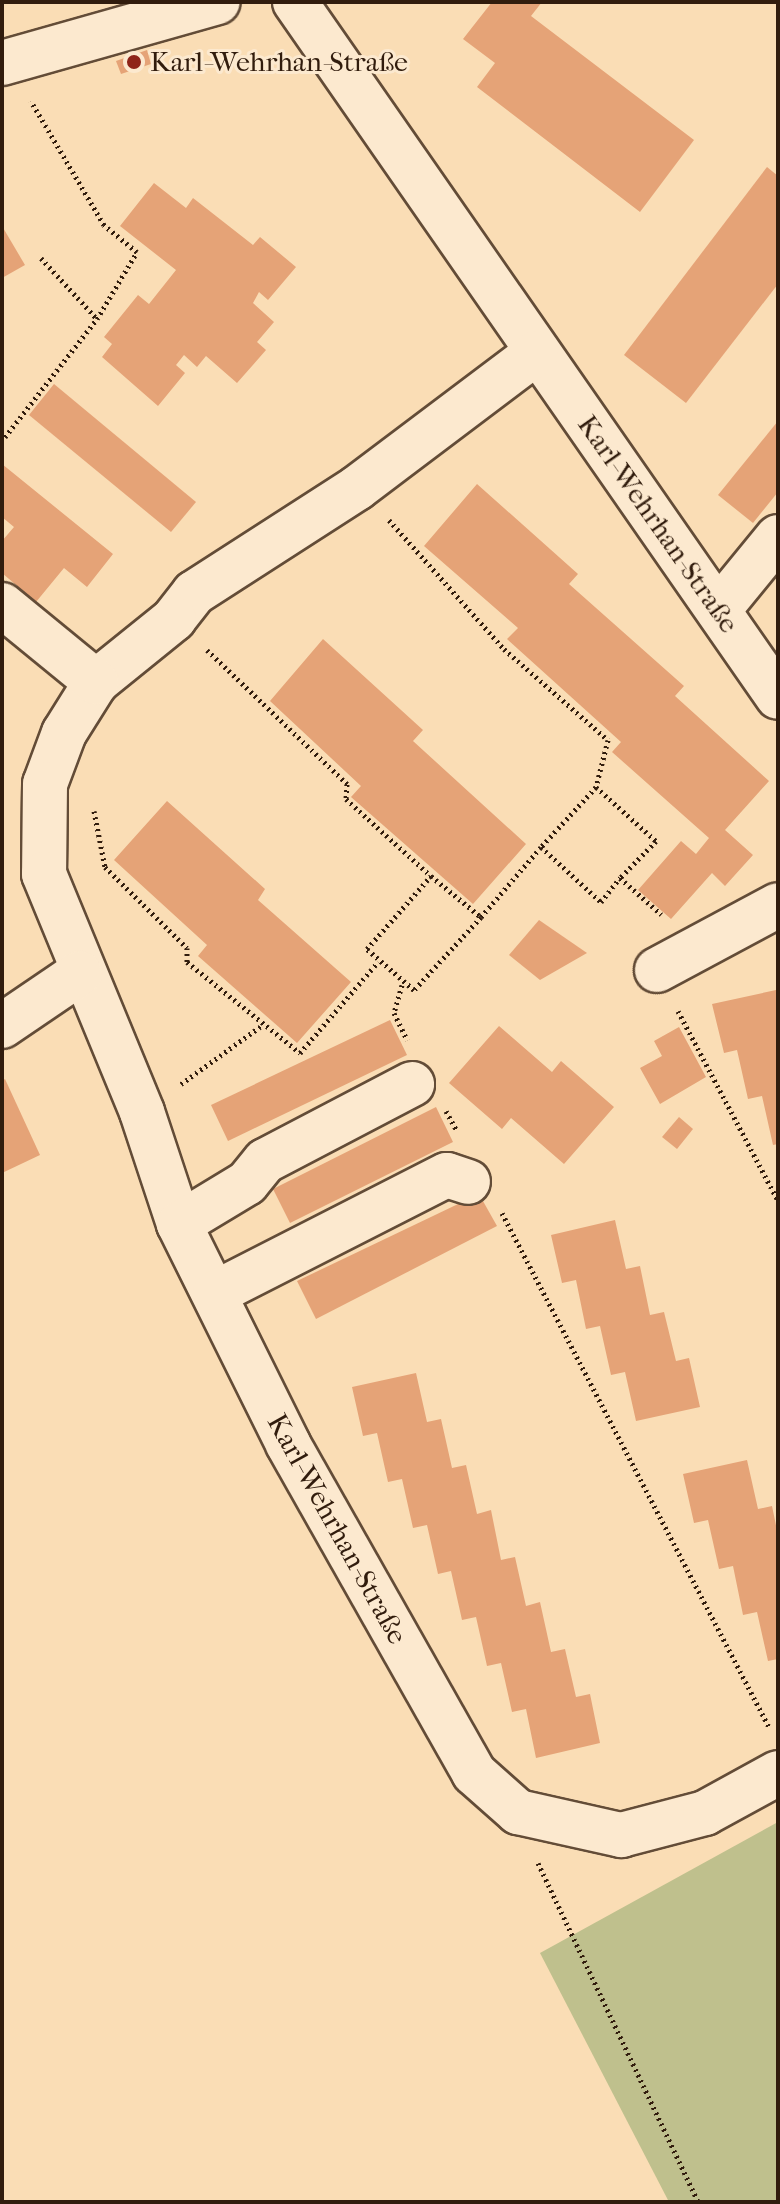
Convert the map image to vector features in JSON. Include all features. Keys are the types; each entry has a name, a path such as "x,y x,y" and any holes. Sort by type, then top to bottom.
{"street":[{"path":"5,57 104,19 218,2"},
{"name":"Karl-Wehrhan-Straße","path":"295,2 536,353 778,697"},
{"name":"Karl-Wehrhan-Straße","path":"536,353 357,488 194,593 174,619 96,682 64,733 45,784 44,874 80,973 142,1112 179,1224 288,1444 474,1773 518,1812 621,1835 705,1813 778,1773"},
{"path":"719,609 778,537"},
{"path":"2,605 96,682"},
{"path":"657,970 778,905"},
{"path":"2,1026 80,973"},
{"path":"179,1224 247,1183 265,1161 420,1078"},
{"path":"215,1293 447,1175 482,1192"}],"path":[{"path":"5,437 97,319 137,252 104,225 35,108"},
{"path":"41,258 97,319"},
{"path":"357,488 504,649 608,740 596,787 414,990 402,985 367,949 431,876"},
{"path":"174,619 347,784 346,799 481,917"},
{"path":"45,784 92,801 105,867 187,948 187,962 261,1026 300,1053 378,962"},
{"path":"541,847 601,902 656,841 596,787"},
{"path":"620,878 694,948"},
{"path":"657,970 778,1201"},
{"path":"402,985 394,1013 420,1078 459,1135"},
{"path":"142,1112 261,1026"},
{"path":"482,1192 778,1745"},
{"path":"518,1812 568,1938 698,2202"}],"green space":[{"path":"778,1822 778,2202 669,2202 540,1953"}],"building":[{"path":"492,2 542,2 531,16 694,140 640,212 477,87 495,63 463,39"},
{"name":"Karl-Wehrhan-Straße","path":"147,50 151,64 121,74 116,61"},
{"path":"767,167 778,176 778,284 686,403 624,355"},
{"path":"154,183 186,208 193,198 253,245 260,237 296,267 268,300 259,292 253,303 274,322 257,342 266,350 237,383 206,356 197,367 184,355 176,365 185,373 158,406 102,357 112,344 104,337 138,295 149,304 176,270 120,226"},
{"path":"2,226 25,265 2,278"},
{"path":"54,384 196,502 171,532 29,415"},
{"path":"778,421 778,492 753,523 718,495"},
{"path":"2,464 113,554 87,587 64,568 36,602 2,573 2,541 14,527 2,517"},
{"path":"477,484 578,574 569,584 684,686 675,696 769,781 725,830 753,855 725,886 712,873 671,919 638,890 681,841 696,854 709,838 612,752 621,742 507,639 518,628 424,546"},
{"path":"323,639 423,730 413,741 526,844 473,904 351,797 361,786 270,701"},
{"path":"167,801 265,889 258,900 351,982 297,1043 198,956 207,945 114,860"},
{"path":"539,920 587,953 540,980 509,955"},
{"path":"776,990 778,1144 773,1145 762,1096 748,1099 737,1050 724,1053 712,1004"},
{"path":"390,1020 407,1055 228,1141 211,1105"},
{"path":"499,1026 552,1072 561,1061 614,1107 564,1164 511,1118 502,1129 449,1083"},
{"path":"679,1027 706,1077 660,1104 640,1068 662,1056 654,1041"},
{"path":"5,1079 40,1155 2,1173 2,1081"},
{"path":"436,1107 453,1142 290,1223 273,1189"},
{"path":"679,1117 693,1129 677,1149 662,1137"},
{"path":"479,1194 497,1226 316,1319 297,1281"},
{"path":"615,1220 626,1269 640,1266 650,1315 664,1312 676,1361 689,1358 700,1407 636,1421 625,1372 611,1375 600,1326 586,1329 576,1280 562,1283 551,1235"},
{"path":"416,1373 427,1422 441,1419 452,1468 466,1465 477,1514 491,1510 501,1560 515,1557 526,1606 540,1602 551,1652 565,1649 576,1697 590,1694 600,1743 536,1758 526,1709 512,1712 501,1663 487,1666 476,1617 462,1620 451,1571 438,1574 427,1525 413,1528 402,1479 388,1482 377,1433 363,1436 352,1387"},
{"path":"747,1460 758,1509 772,1506 778,1535 778,1659 768,1661 757,1612 743,1615 733,1566 719,1569 708,1520 694,1523 683,1474"}],"place":[{"name":"Karl-Wehrhan-Straße","path":"134,62"}]}
